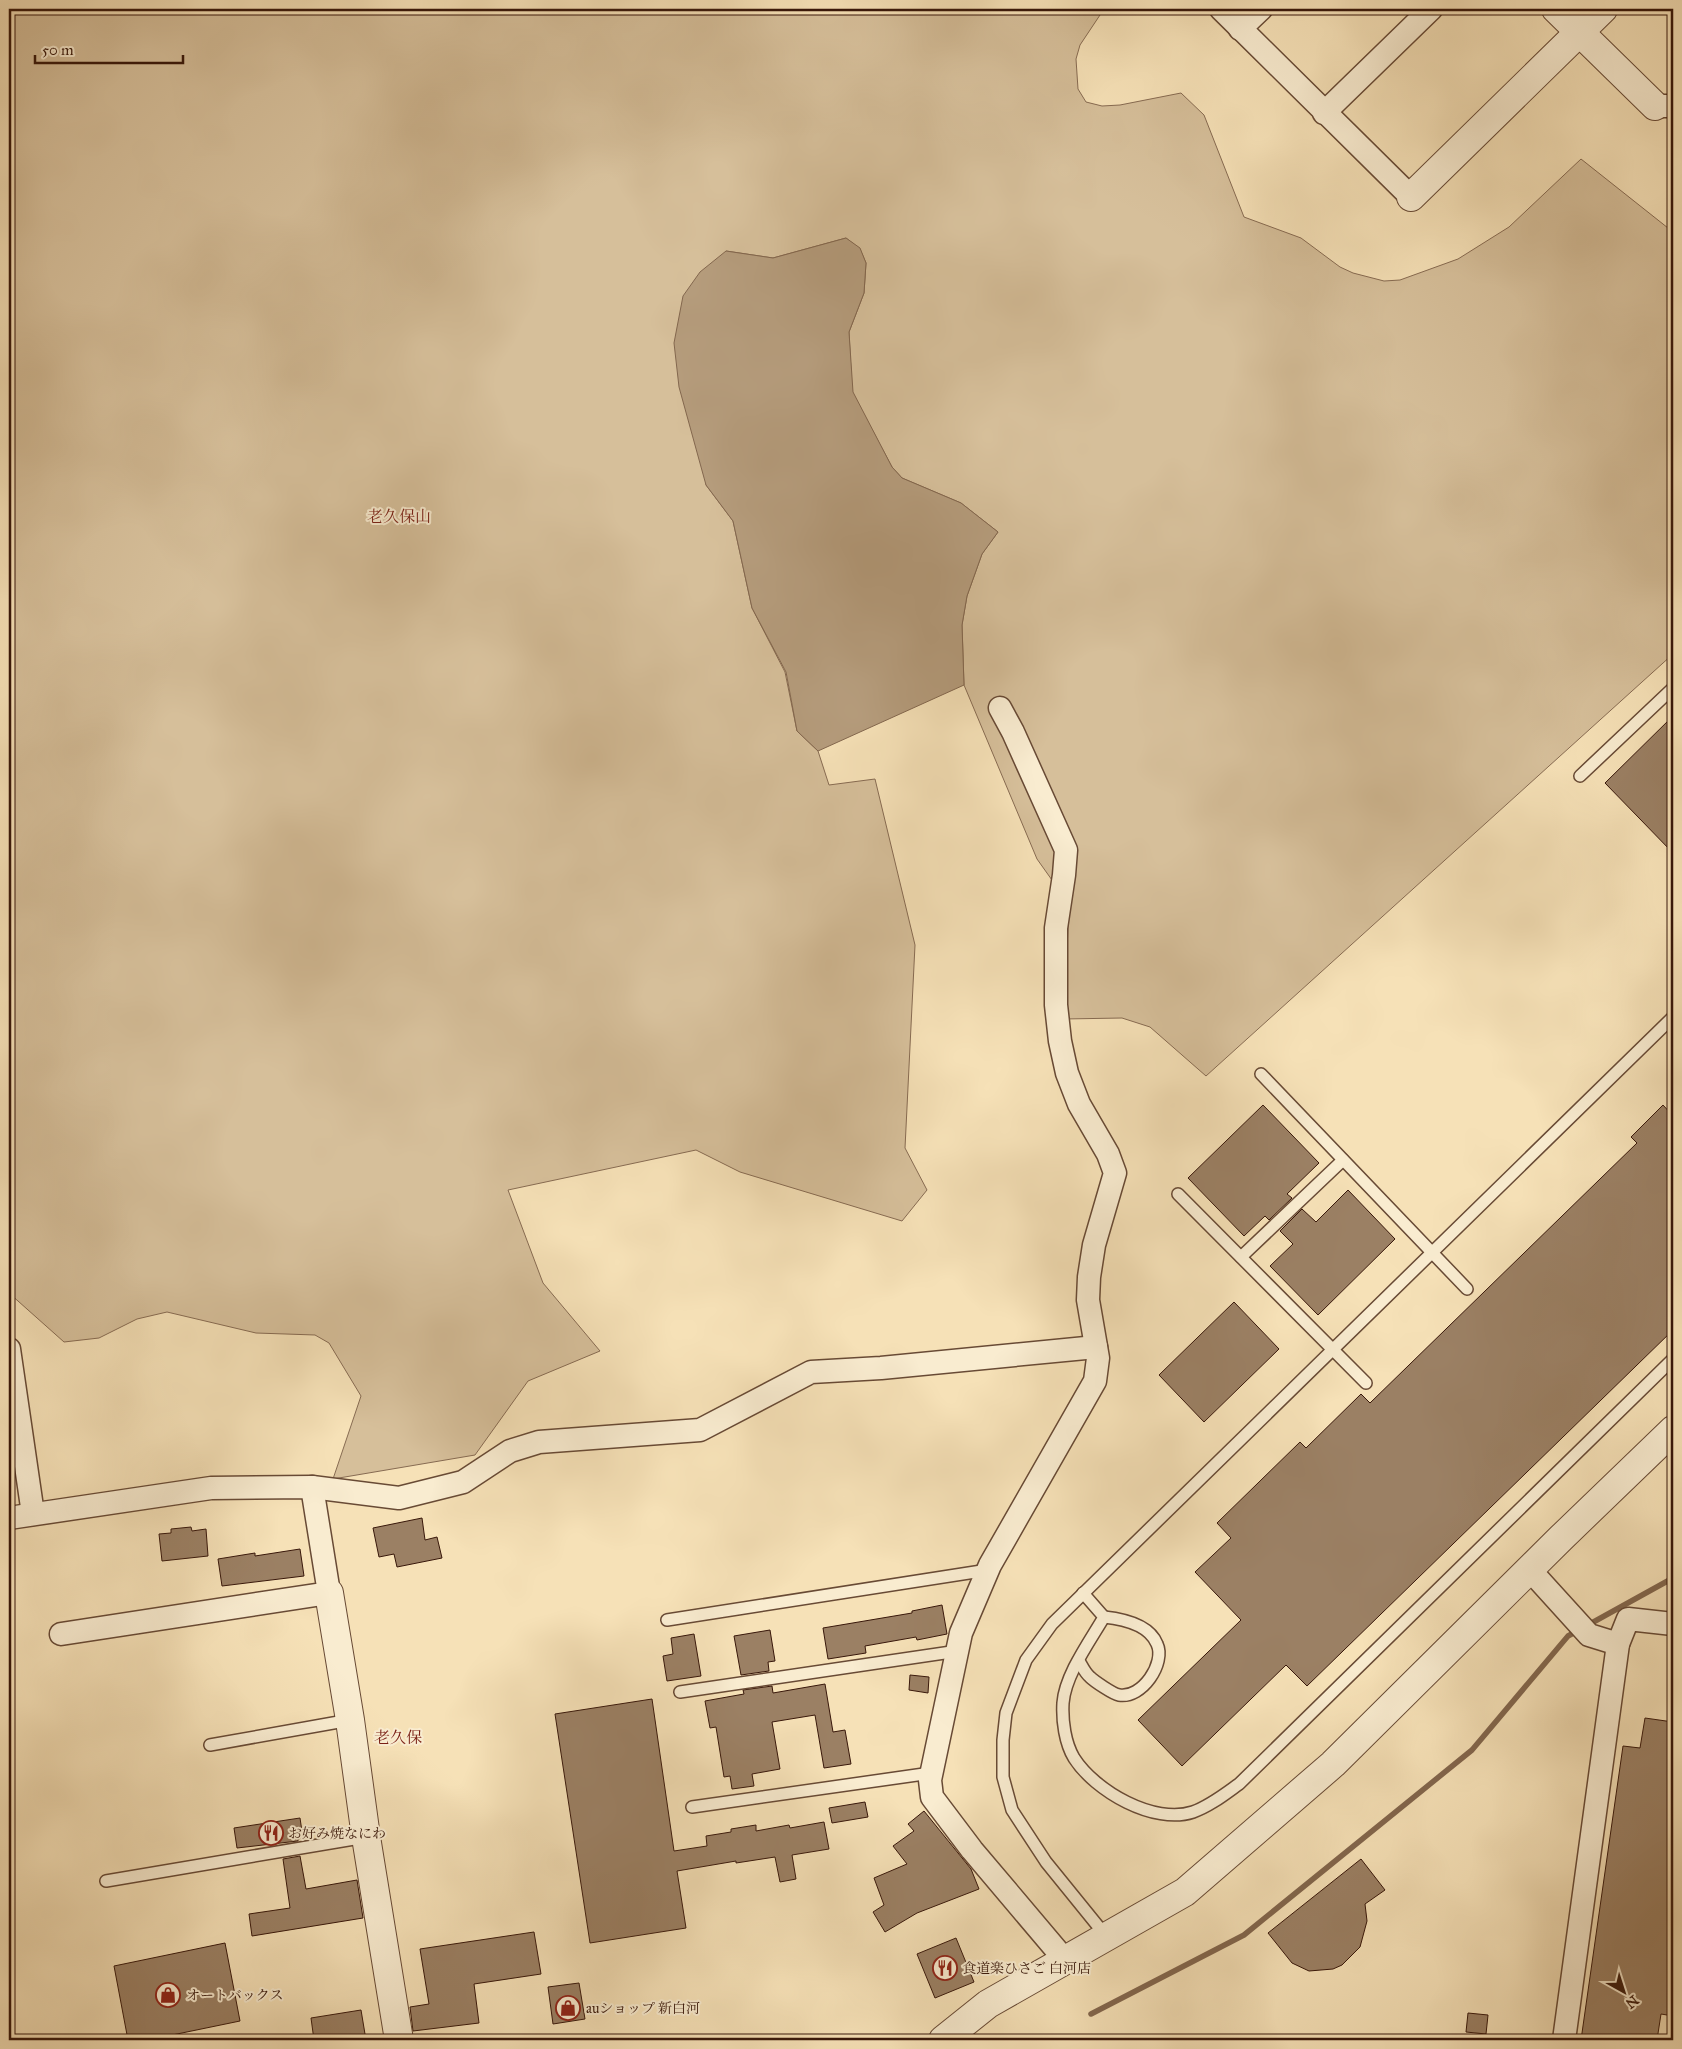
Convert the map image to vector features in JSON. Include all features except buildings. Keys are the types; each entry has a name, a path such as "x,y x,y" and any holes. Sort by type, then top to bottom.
{"street":[{"path":"1221,9 1411,198 1603,9"},
{"path":"1240,29 1261,9"},
{"path":"1324,113 1431,9"},
{"path":"1556,9 1579,32 1664,106"},
{"path":"1000,708 1013,732 1066,850 1056,928 1056,1005 1060,1041 1066,1073 1079,1104 1108,1154 1114,1173 1104,1215 1094,1244 1088,1277 1088,1300 1098,1358 1095,1381 988,1570 961,1633 930,1780 932,1797 972,1850 1065,1960"},
{"path":"9,1518 211,1488 312,1487 399,1498 463,1482 510,1451 539,1442 700,1430 811,1372 881,1368 1096,1347"},
{"path":"9,1349 33,1514"},
{"path":"942,2040 988,2004 1186,1892 1333,1764 1529,1569 1673,1430"},
{"path":"312,1487 399,2040"},
{"path":"1529,1569 1589,1635 1618,1644"},
{"path":"61,1634 329,1593"},
{"path":"1564,2040 1618,1644 1628,1619 1673,1624"}],"lane":[{"path":"1580,776 1673,688"},
{"path":"1106,1936 1046,1862 1012,1810 1003,1778 1003,1740 1006,1713 1026,1660 1052,1624 1083,1593 1673,1017"},
{"path":"1261,1074 1467,1289"},
{"path":"1241,1258 1344,1160"},
{"path":"1178,1194 1366,1383"},
{"path":"1104,1617 1072,1674 1063,1702 1064,1730 1074,1757 1091,1779 1113,1795 1138,1808 1168,1814 1192,1812 1239,1784 1673,1359"},
{"path":"666,1620 988,1570"},
{"path":"1079,1661 1089,1677 1119,1695 1132,1693 1144,1686 1153,1675 1158,1661 1158,1644 1144,1629 1123,1619 1104,1617 1083,1593"},
{"path":"680,1692 958,1651"},
{"path":"210,1746 350,1720"},
{"path":"692,1807 931,1773"},
{"path":"106,1881 366,1837"}],"shaded area":[{"path":"9,9 1104,9 1080,45 1076,59 1078,89 1086,102 1102,106 1120,105 1181,93 1204,115 1244,217 1301,238 1340,267 1353,273 1384,281 1400,280 1458,259 1509,227 1581,159 1668,228 1673,229 1673,654 1206,1076 1150,1027 1122,1018 1064,1019 1069,904 1037,859 964,685 962,625 967,596 982,554 998,532 961,503 902,478 892,467 852,392 849,332 864,293 866,263 860,249 846,238 773,258 726,251 706,485 733,521 752,608 785,672 797,731 818,751 829,785 875,779 915,945 905,1148 927,1190 902,1221 740,1172 696,1150 508,1190 543,1283 600,1351 528,1381 475,1455 333,1479 361,1396 329,1343 315,1335 256,1333 167,1312 137,1319 99,1338 64,1342 9,1293"},
{"path":"846,238 860,248 866,263 864,293 849,332 853,392 892,467 902,478 961,503 998,532 982,554 967,596 962,625 964,685 818,751 797,731 786,672 752,608 733,521 706,485 679,387 674,343 683,296 700,272 726,251 773,258"}],"waterway":[{"path":"1588,1625 1673,1578"},
{"path":"1091,2014 1244,1935 1472,1750 1568,1636 1577,1631"}],"place":[{"name":"お好み焼なにわ","path":"271,1833"},
{"name":"食道楽ひさご 白河店","path":"945,1968"},
{"name":"オートバックス","path":"168,1995"},
{"name":"auショップ 新白河","path":"568,2008"}],"district":[{"name":"老久保山","path":"399,516"},
{"name":"老久保","path":"398,1737"}]}
